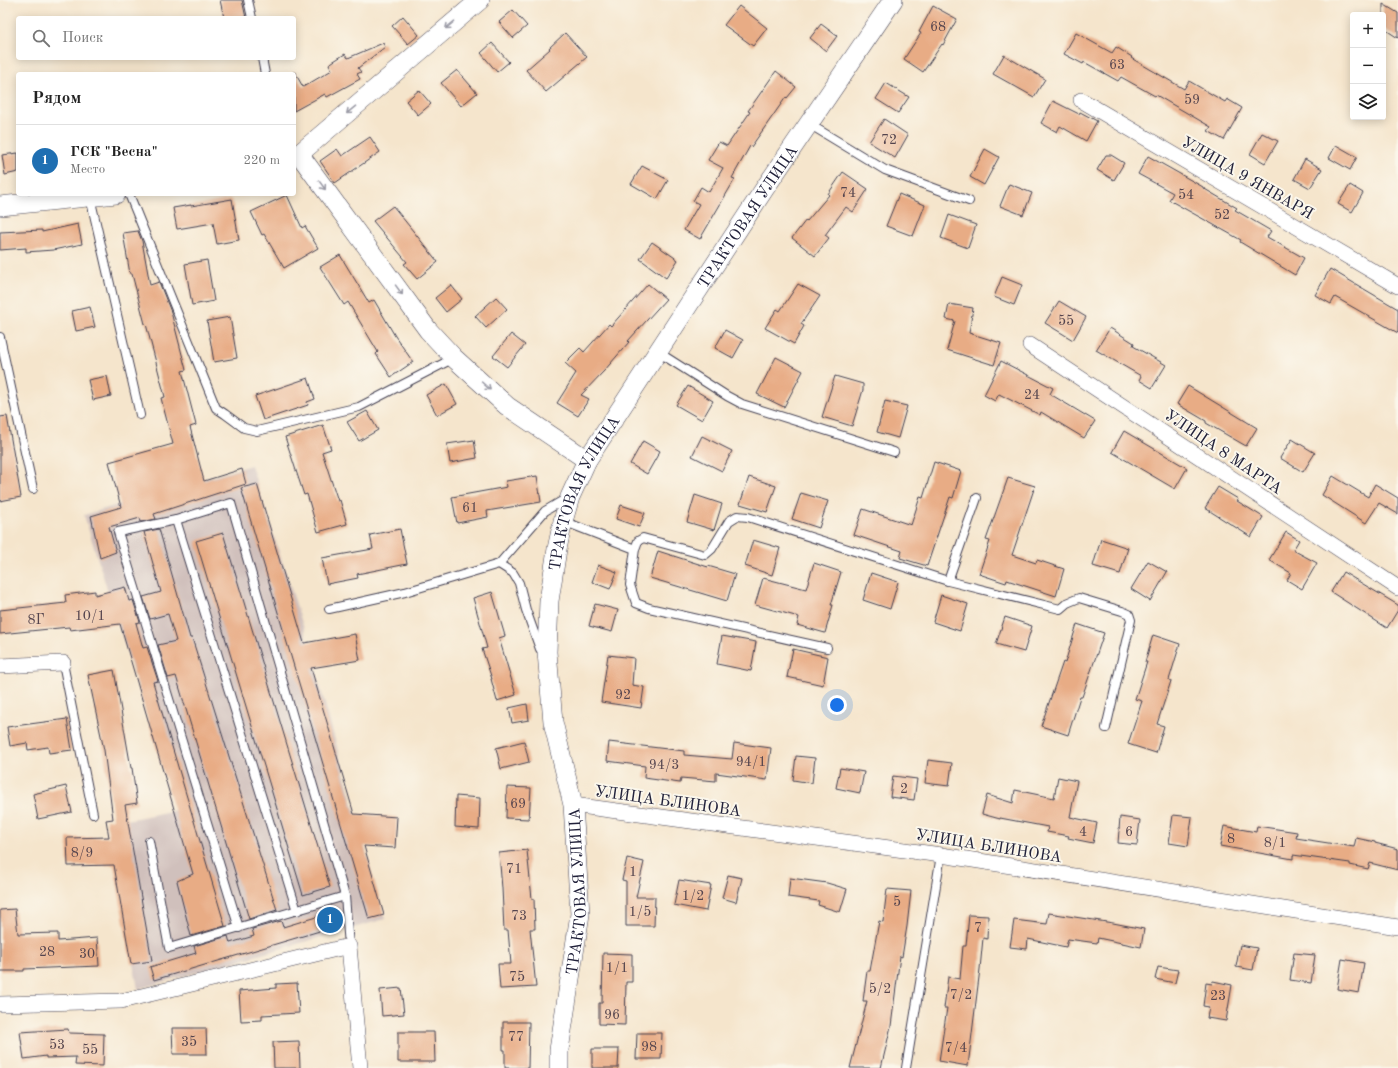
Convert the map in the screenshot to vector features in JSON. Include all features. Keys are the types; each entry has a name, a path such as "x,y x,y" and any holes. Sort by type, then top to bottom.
{"street":[{"name":"ТРАКТОВАЯ УЛИЦА","path":"559,1068 559,1050 580,914 573,805 553,722 547,652 549,601 557,549 570,497 587,460 809,124 893,0"},
{"path":"473,2 297,154 428,330 454,358 507,406 587,460"},
{"name":"УЛИЦА 9 ЯНВАРЯ","path":"1081,100 1398,286"},
{"path":"0,206 99,196"},
{"name":"УЛИЦА 8 МАРТА","path":"1030,345 1398,588"},
{"path":"0,666 62,663"},
{"name":"УЛИЦА БЛИНОВА","path":"573,805 941,855 1398,926"},
{"path":"0,1004 121,1001 349,946 360,1068"}],"lane":[{"path":"248,0 252,16"},
{"path":"262,60 266,72"},
{"path":"809,124 885,170 969,201"},
{"path":"130,196 216,408 244,428 258,431 359,407 454,358"},
{"path":"90,197 140,415"},
{"path":"0,337 33,489"},
{"path":"658,352 742,404 894,452"},
{"path":"329,609 405,592 499,564 545,511 570,497"},
{"path":"948,581 977,498"},
{"path":"239,928 118,532 176,520 232,503 345,896 349,946"},
{"path":"827,648 656,610 636,603 630,585 635,549 638,541 643,538 705,555 712,549 729,521 737,516 748,517 948,581 1060,609 1067,603 1079,598 1122,611 1129,614 1131,620 1106,728"},
{"path":"176,520 297,911"},
{"path":"563,521 635,549"},
{"path":"499,564 513,573 520,583 526,610 540,649 547,652"},
{"path":"62,663 93,814"},
{"path":"149,841 169,948 345,896"},
{"path":"906,1068 941,855"}],"shaded area":[{"path":"251,465 304,629 385,919 138,989 107,824 176,810 84,515"}],"building":[{"path":"220,0 242,0 246,16 224,16"},
{"path":"1383,4 1398,13 1398,38 1386,30 1386,12 1383,12"},
{"path":"739,6 767,28 753,46 724,25"},
{"path":"933,6 957,19 943,45 942,44 923,72 904,59 921,33 919,32"},
{"path":"513,10 527,26 513,38 499,22"},
{"path":"403,16 419,35 408,44 392,26"},
{"path":"821,24 837,36 826,51 810,38"},
{"path":"565,33 587,57 546,92 526,70 550,49 549,48"},
{"path":"1076,33 1112,53 1116,47 1132,57 1131,58 1184,89 1189,81 1225,102 1227,99 1242,108 1224,140 1208,131 1211,127 1156,95 1155,96 1121,77 1118,81 1084,62 1083,64 1064,54"},
{"path":"383,43 385,47 358,68 361,72 357,74 360,79 327,97 325,94 296,110 296,75 303,87 332,70 329,64 345,54 348,58"},
{"path":"492,43 509,62 497,72 481,53"},
{"path":"1004,55 1045,79 1034,97 993,74"},
{"path":"457,70 477,93 461,106 441,83"},
{"path":"776,71 796,87 787,98 786,97 751,147 750,146 732,178 735,179 700,239 684,230 699,204 693,201 701,187 709,192 723,168 708,160 719,142 727,146 750,112 748,111"},
{"path":"886,83 909,97 898,113 876,99"},
{"path":"419,90 431,104 418,115 406,101"},
{"path":"1053,101 1097,121 1086,141 1060,126 1057,132 1041,123"},
{"path":"884,119 908,135 895,158 869,142"},
{"path":"1262,133 1278,141 1265,163 1250,154"},
{"path":"370,137 380,152 335,183 320,161 337,149 342,156"},
{"path":"1336,145 1357,157 1350,170 1329,158"},
{"path":"985,149 999,157 984,185 970,177"},
{"path":"16,153 16,172 5,175 2,155"},
{"path":"1106,155 1111,155 1124,163 1114,180 1097,170"},
{"path":"1148,156 1203,187 1237,208 1235,210 1271,231 1267,237 1304,258 1295,275 1240,242 1241,240 1169,200 1173,193 1138,174"},
{"path":"1305,159 1322,169 1310,188 1294,179"},
{"path":"642,166 668,180 657,199 631,184"},
{"path":"843,172 868,189 853,212 846,207 825,235 829,238 815,256 792,238 829,195 828,194"},
{"path":"1009,184 1032,193 1023,215 1000,206"},
{"path":"1350,185 1363,193 1352,212 1338,204"},
{"path":"899,194 925,205 913,236 886,226"},
{"path":"287,196 302,228 305,226 318,248 284,268 264,234 262,235 251,212"},
{"path":"232,199 239,240 217,244 213,223 177,229 173,208"},
{"path":"393,206 438,262 417,279 404,264 407,262 373,221"},
{"path":"949,215 976,225 968,248 941,238"},
{"path":"78,224 82,244 53,250 26,252 26,248 0,250 0,232 42,230 42,232"},
{"path":"138,231 142,241 150,285 159,282 171,312 186,370 182,371 196,425 190,427 204,481 242,469 246,484 154,514 156,519 141,522 140,518 109,527 116,552 100,558 91,516 121,507 109,462 173,444 161,398 165,397 132,274 130,274 123,233"},
{"path":"652,242 678,260 666,278 640,259"},
{"path":"340,255 369,303 374,300 395,336 413,362 391,377 376,354 378,352 348,302 344,305 320,267"},
{"path":"207,260 214,301 192,305 185,264"},
{"path":"1330,269 1398,309 1398,333 1335,297 1331,304 1315,295"},
{"path":"1002,277 1022,285 1014,305 994,297"},
{"path":"648,284 666,299 628,341 629,342 604,371 581,395 589,399 578,416 557,403 576,373 565,363 580,348 584,352 609,324 611,326"},
{"path":"798,284 820,296 801,324 804,326 794,344 765,328 777,309 780,311"},
{"path":"451,285 462,299 446,312 435,298"},
{"path":"496,297 507,309 486,328 475,316"},
{"path":"1059,301 1086,317 1073,340 1045,323"},
{"path":"949,304 973,308 969,333 1001,343 994,365 947,350 955,321 946,319"},
{"path":"90,307 95,327 76,331 72,311"},
{"path":"230,317 237,358 214,362 207,321"},
{"path":"1110,328 1134,343 1133,346 1166,365 1152,388 1139,380 1141,376 1096,350"},
{"path":"725,330 743,340 733,358 715,348"},
{"path":"511,334 525,345 507,367 493,356"},
{"path":"776,357 803,371 784,407 757,394"},
{"path":"1001,361 1053,388 1050,394 1095,421 1084,438 1041,412 1040,415 999,394 995,401 984,395"},
{"path":"107,376 111,396 93,400 88,380"},
{"path":"835,376 863,384 863,390 852,426 822,417"},
{"path":"308,378 315,399 307,402 308,405 263,420 255,396"},
{"path":"446,384 457,404 437,415 426,395"},
{"path":"688,386 713,401 702,420 676,405"},
{"path":"1188,386 1257,428 1246,446 1177,404"},
{"path":"885,401 907,406 898,438 877,432"},
{"path":"367,411 378,430 359,441 347,422"},
{"path":"7,416 21,497 0,501 0,417"},
{"path":"323,425 331,449 322,452 338,501 340,500 347,524 318,532 307,494 304,495 285,437"},
{"path":"1124,431 1187,468 1175,489 1112,452"},
{"path":"702,436 732,451 722,471 692,456"},
{"path":"1292,439 1315,453 1303,472 1280,458"},
{"path":"474,440 477,458 450,463 447,444"},
{"path":"643,441 660,451 647,474 630,464"},
{"path":"934,462 961,471 953,498 950,497 927,566 900,558 902,551 854,535 863,509 911,525 920,497 923,498"},
{"path":"537,476 541,502 487,511 488,517 457,523 452,497 507,487 506,481"},
{"path":"1333,476 1368,497 1375,484 1398,498 1398,514 1379,503 1366,523 1322,495"},
{"path":"749,477 776,486 767,512 740,504"},
{"path":"1008,478 1035,486 1012,555 1036,563 1037,560 1064,569 1056,596 1007,580 1006,583 979,574 990,541 986,540"},
{"path":"257,484 304,643 355,634 360,660 311,668 354,814 397,817 395,848 364,846 384,915 369,919 241,488"},
{"path":"1218,487 1263,517 1251,537 1205,508"},
{"path":"801,493 828,501 819,528 792,519"},
{"path":"695,495 722,504 714,530 687,522"},
{"path":"621,505 645,513 639,527 616,519"},
{"path":"159,529 190,638 192,638 277,910 249,919 176,676 168,678 158,645 176,641 168,614 150,619 143,597 161,592 144,532"},
{"path":"400,529 407,564 357,574 358,578 327,584 322,558 373,549 370,535"},
{"path":"1286,532 1299,540 1293,550 1317,563 1302,589 1287,580 1291,573 1269,560"},
{"path":"223,533 330,887 303,895 196,541"},
{"path":"1101,539 1128,548 1120,574 1093,566"},
{"path":"753,540 780,548 772,575 745,566"},
{"path":"658,551 735,574 727,601 650,578"},
{"path":"1148,561 1167,572 1150,601 1131,589"},
{"path":"814,563 841,572 831,605 833,605 825,633 797,625 799,617 755,605 763,578 806,589"},
{"path":"598,565 617,572 610,589 592,582"},
{"path":"1343,572 1398,605 1398,610 1387,628 1331,592"},
{"path":"871,573 898,582 890,609 863,600"},
{"path":"125,587 129,601 133,600 140,622 136,623 143,648 147,647 158,681 153,682 225,926 191,936 177,881 193,874 120,624 70,630 69,627 0,634 0,610 66,603 65,595 95,591 95,595"},
{"path":"492,592 505,636 499,638 516,695 497,701 492,679 482,649 487,648 473,598"},
{"path":"941,595 968,604 960,631 933,622"},
{"path":"595,604 618,610 612,632 589,626"},
{"path":"1005,617 1032,626 1024,652 996,644"},
{"path":"1077,624 1104,633 1082,697 1080,697 1068,735 1041,726 1063,662 1065,663"},
{"path":"1153,635 1180,644 1169,680 1171,681 1157,724 1164,726 1156,753 1128,744 1142,701 1135,699 1147,662 1145,662"},
{"path":"722,636 756,642 751,671 717,664"},
{"path":"793,649 828,657 823,685 787,677"},
{"path":"608,655 634,658 632,685 644,687 641,708 601,702"},
{"path":"114,670 137,803 125,805 152,961 131,964 114,865 68,866 67,838 109,837 106,820 113,819 104,750 88,675"},
{"path":"527,704 529,720 512,723 509,708"},
{"path":"67,719 72,750 49,753 48,747 28,750 27,743 10,746 7,727"},
{"path":"524,741 529,762 501,769 496,748"},
{"path":"609,742 684,751 684,755 732,759 734,743 771,748 767,780 716,773 716,781 681,778 680,783 644,778 645,766 607,761"},
{"path":"796,756 815,758 812,783 793,780"},
{"path":"928,760 952,763 949,786 925,783"},
{"path":"840,768 864,772 860,793 836,788"},
{"path":"893,776 917,779 914,800 890,797"},
{"path":"1058,777 1077,781 1070,817 1097,823 1093,843 1068,838 1069,836 1047,832 1048,827 1000,819 982,814 987,795 1013,803 1015,790 1054,798"},
{"path":"66,786 72,812 38,819 33,794"},
{"path":"507,787 531,788 529,819 506,818"},
{"path":"456,796 480,798 479,829 455,827"},
{"path":"1173,815 1192,817 1188,846 1169,843"},
{"path":"1120,817 1140,820 1137,845 1118,843"},
{"path":"1224,826 1256,832 1257,826 1297,832 1296,838 1354,847 1356,838 1375,842 1398,849 1398,870 1370,863 1368,869 1350,865 1350,863 1293,855 1293,859 1220,846"},
{"path":"527,850 532,899 534,899 535,929 530,929 536,987 500,989 498,964 511,964 508,930 504,930 499,853"},
{"path":"627,858 644,862 636,897 655,897 654,926 626,926 626,881 622,880"},
{"path":"728,875 742,878 736,902 722,898"},
{"path":"790,878 827,883 847,889 840,912 818,905 819,901 788,897"},
{"path":"679,880 711,885 706,911 674,905"},
{"path":"887,889 911,891 902,957 900,956 891,1026 881,1068 850,1068 867,1001 863,1001 867,971 870,971 879,921 883,922"},
{"path":"15,909 18,934 58,933 58,941 97,938 99,966 24,969 24,971 0,971 0,910"},
{"path":"336,911 340,925 154,980 150,967 196,953 194,946 228,936 230,943 254,936 252,929 281,921 283,927"},
{"path":"1049,913 1144,929 1141,947 1098,938 1097,943 1068,939 1066,947 1028,939 1027,949 1010,947 1014,920 1047,924"},
{"path":"969,915 988,916 987,939 983,938 968,1066 939,1061 947,1008 944,1008 948,977 960,979 963,946 966,946"},
{"path":"1240,945 1257,948 1253,970 1236,967"},
{"path":"603,953 632,954 632,982 626,982 625,1025 599,1024 599,1003 602,1003"},
{"path":"1294,953 1315,955 1311,983 1290,980"},
{"path":"1342,959 1364,963 1359,993 1337,989"},
{"path":"1158,967 1178,970 1175,983 1155,979"},
{"path":"1213,981 1232,985 1226,1021 1207,1018 1209,1007 1203,1006 1206,983 1212,984"},
{"path":"297,983 299,1013 262,1015 262,1020 241,1021 239,991 276,988 276,984"},
{"path":"401,988 404,1014 382,1016 380,990"},
{"path":"503,1022 529,1022 528,1068 505,1068 505,1050 503,1050"},
{"path":"172,1028 206,1028 207,1054 173,1054"},
{"path":"68,1029 69,1033 104,1034 103,1066 75,1065 76,1057 46,1058 46,1056 24,1059 20,1032"},
{"path":"398,1032 434,1032 435,1062 398,1062"},
{"path":"637,1033 662,1033 661,1059 636,1059"},
{"path":"299,1041 300,1068 274,1068 273,1042"},
{"path":"592,1049 619,1049 618,1068 592,1068"}],"place":[{"name":"ГСК \"Весна\"","path":"330,920"}]}
